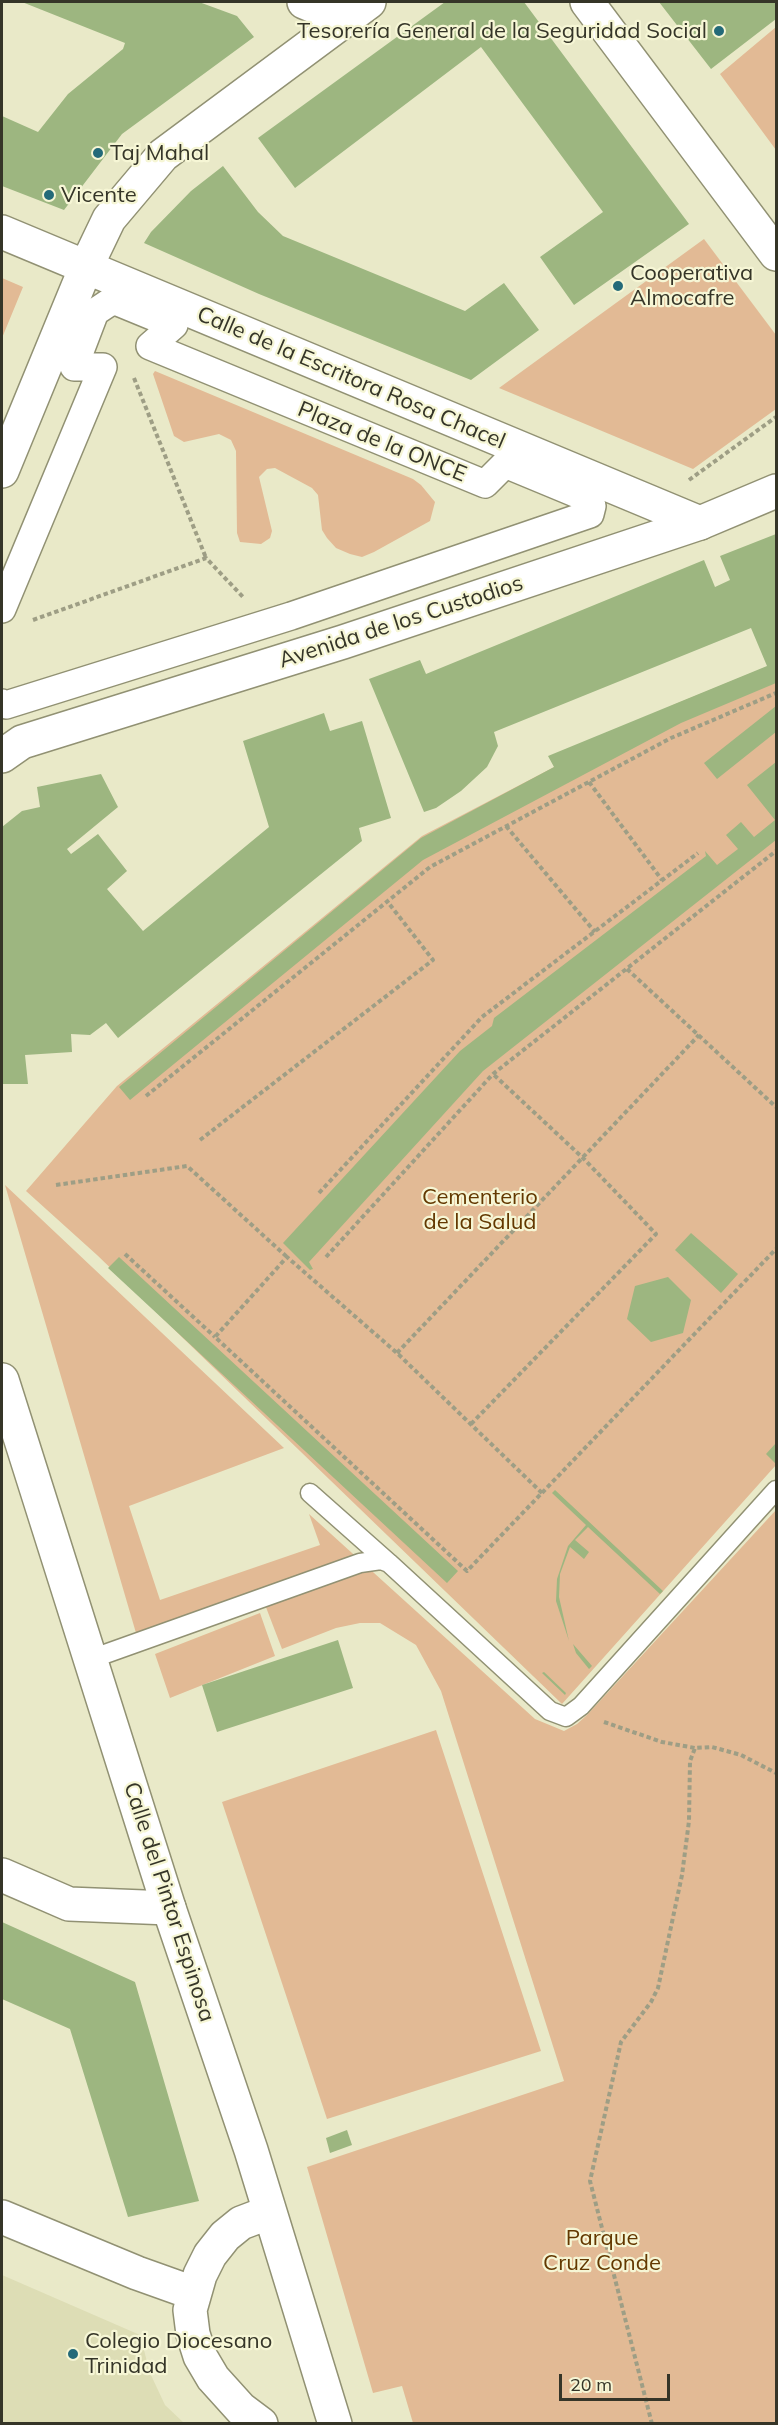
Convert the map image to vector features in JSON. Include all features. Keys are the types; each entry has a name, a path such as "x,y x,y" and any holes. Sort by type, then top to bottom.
{"street":[{"path":"304,2 357,10"},
{"path":"587,2 777,254"},
{"path":"2,471 86,267 109,219 163,155 357,10"},
{"name":"Calle de la Escritora Rosa Chacel","path":"2,232 700,523"},
{"name":"Plaza de la ONCE","path":"2,703 6,705 291,616 590,514 592,506 587,498 506,464 485,484 150,346 174,325 118,302 110,302 95,312 74,367 103,367 12,616"},
{"name":"Avenida de los Custodios","path":"8,744 343,642 700,523 777,490"},
{"name":"Calle del Pintor Espinosa","path":"2,1380 169,1908 270,2212 328,2422"},
{"path":"2,1875 69,1904 169,1908"},
{"path":"258,2423 227,2396 200,2356 191,2318 193,2293 210,2256 225,2236 241,2223 270,2212"},
{"path":"2,2217 137,2273 193,2293"}],"lane":[{"path":"310,1493 550,1711 566,1717 581,1707 777,1491"},
{"path":"91,1659 360,1563 378,1560 389,1563"}],"path":[{"path":"130,367 206,558 247,602"},
{"path":"12,616 206,558"},
{"path":"146,1096 430,867 671,738 777,693"},
{"path":"589,782 662,880"},
{"path":"506,826 595,932"},
{"path":"326,1257 493,1074 777,850"},
{"path":"319,1193 483,1017 698,853"},
{"path":"200,1140 433,960 387,901"},
{"path":"627,969 777,1107"},
{"path":"397,1353 699,1035"},
{"path":"471,1424 656,1234 583,1158 493,1074"},
{"path":"56,1185 186,1166 397,1353 542,1493"},
{"path":"125,1254 467,1571 777,1249"},
{"path":"215,1336 287,1257"},
{"path":"602,1721 662,1742 695,1748 712,1747 741,1755 777,1773"},
{"path":"652,2424 590,2181 621,2042 651,2002 658,1988 682,1875 689,1821 690,1761 695,1748"}],"shaded area":[{"name":"Colegio Diocesano Trinidad","path":"2,2275 140,2335 150,2373 165,2405 184,2423 2,2423"}],"green space":[{"path":"776,27 776,150 720,74"},
{"path":"704,239 776,335 776,409 693,469 499,388"},
{"path":"2,278 23,287 2,338"},
{"path":"155,371 413,479 435,502 430,521 362,557 350,554 336,548 322,530 318,495 312,488 275,468 267,469 259,477 272,531 270,538 261,544 240,542 237,533 236,451 231,440 219,434 184,442 174,436 153,374"},
{"name":"Cementerio de la Salud","path":"776,663 776,1465 562,1704 97,1255 26,1191 117,1086 422,836 673,705"},
{"name":"Parque Cruz Conde","path":"5,1185 284,1448 129,1506 160,1600 320,1545 309,1514 535,1719 564,1731 587,1715 776,1510 776,2423 413,2423 402,2386 373,2393 307,2167 564,2081 441,1691 416,1645 380,1623 360,1623 336,1628 282,1649 259,1589 136,1633"},
{"path":"260,1613 275,1656 170,1698 155,1654"},
{"path":"436,1730 541,2051 327,2119 222,1802"}],"building":[{"path":"22,2 199,2 237,16 254,37 122,134 64,210 2,186 2,116 38,132 68,94 123,49 125,43"},
{"path":"445,2 524,2 689,224 574,305 540,257 603,212 481,47 295,188 258,138"},
{"path":"659,2 776,2 776,19 711,69"},
{"path":"223,166 258,212 283,236 465,311 504,283 539,330 471,380 259,294 144,243 151,232 191,191"},
{"path":"776,534 776,683 681,723 423,860 130,1100 119,1087 421,838 554,767 548,756 767,666 751,628 494,732 498,746 487,767 461,791 436,808 424,812 369,679 420,660 426,674 704,560 715,587 730,580 720,556"},
{"path":"776,706 776,732 717,779 704,763"},
{"path":"324,713 330,731 362,721 391,818 359,828 362,841 118,1038 106,1023 90,1035 71,1034 72,1052 25,1055 28,1084 2,1084 2,827 22,811 40,807 37,787 101,774 118,807 67,849 71,854 98,834 127,871 107,889 143,931 269,827 243,741"},
{"path":"776,762 776,840 483,1071 309,1262 313,1269 310,1270 283,1243 460,1051 492,1026 494,1018 706,856 705,851 717,865 738,849 726,835 741,822 754,837 775,820 747,785"},
{"path":"691,1233 738,1274 721,1293 675,1250"},
{"path":"119,1257 458,1571 447,1583 108,1268"},
{"path":"668,1277 691,1300 683,1333 651,1342 627,1319 635,1286"},
{"path":"776,1443 776,1464 766,1454"},
{"path":"555,1490 663,1591 660,1594 588,1527 575,1540 589,1552 584,1559 570,1547 560,1574 559,1597 569,1641 556,1601 557,1579 568,1546 586,1525 552,1493"},
{"path":"338,1640 353,1688 217,1732 202,1685"},
{"path":"573,1644 592,1666 589,1669 576,1653"},
{"path":"544,1672 566,1693 565,1695 542,1673"},
{"path":"2,1922 135,1982 199,2201 128,2217 70,2029 2,1999"},
{"path":"347,2130 352,2145 330,2153 326,2138"}],"place":[{"name":"Tesorería General de la Seguridad Social","path":"719,31"},
{"name":"Taj Mahal","path":"98,153"},
{"name":"Vicente","path":"49,195"},
{"name":"Cooperativa Almocafre","path":"618,286"},
{"name":"Colegio Diocesano Trinidad","path":"73,2354"}]}
